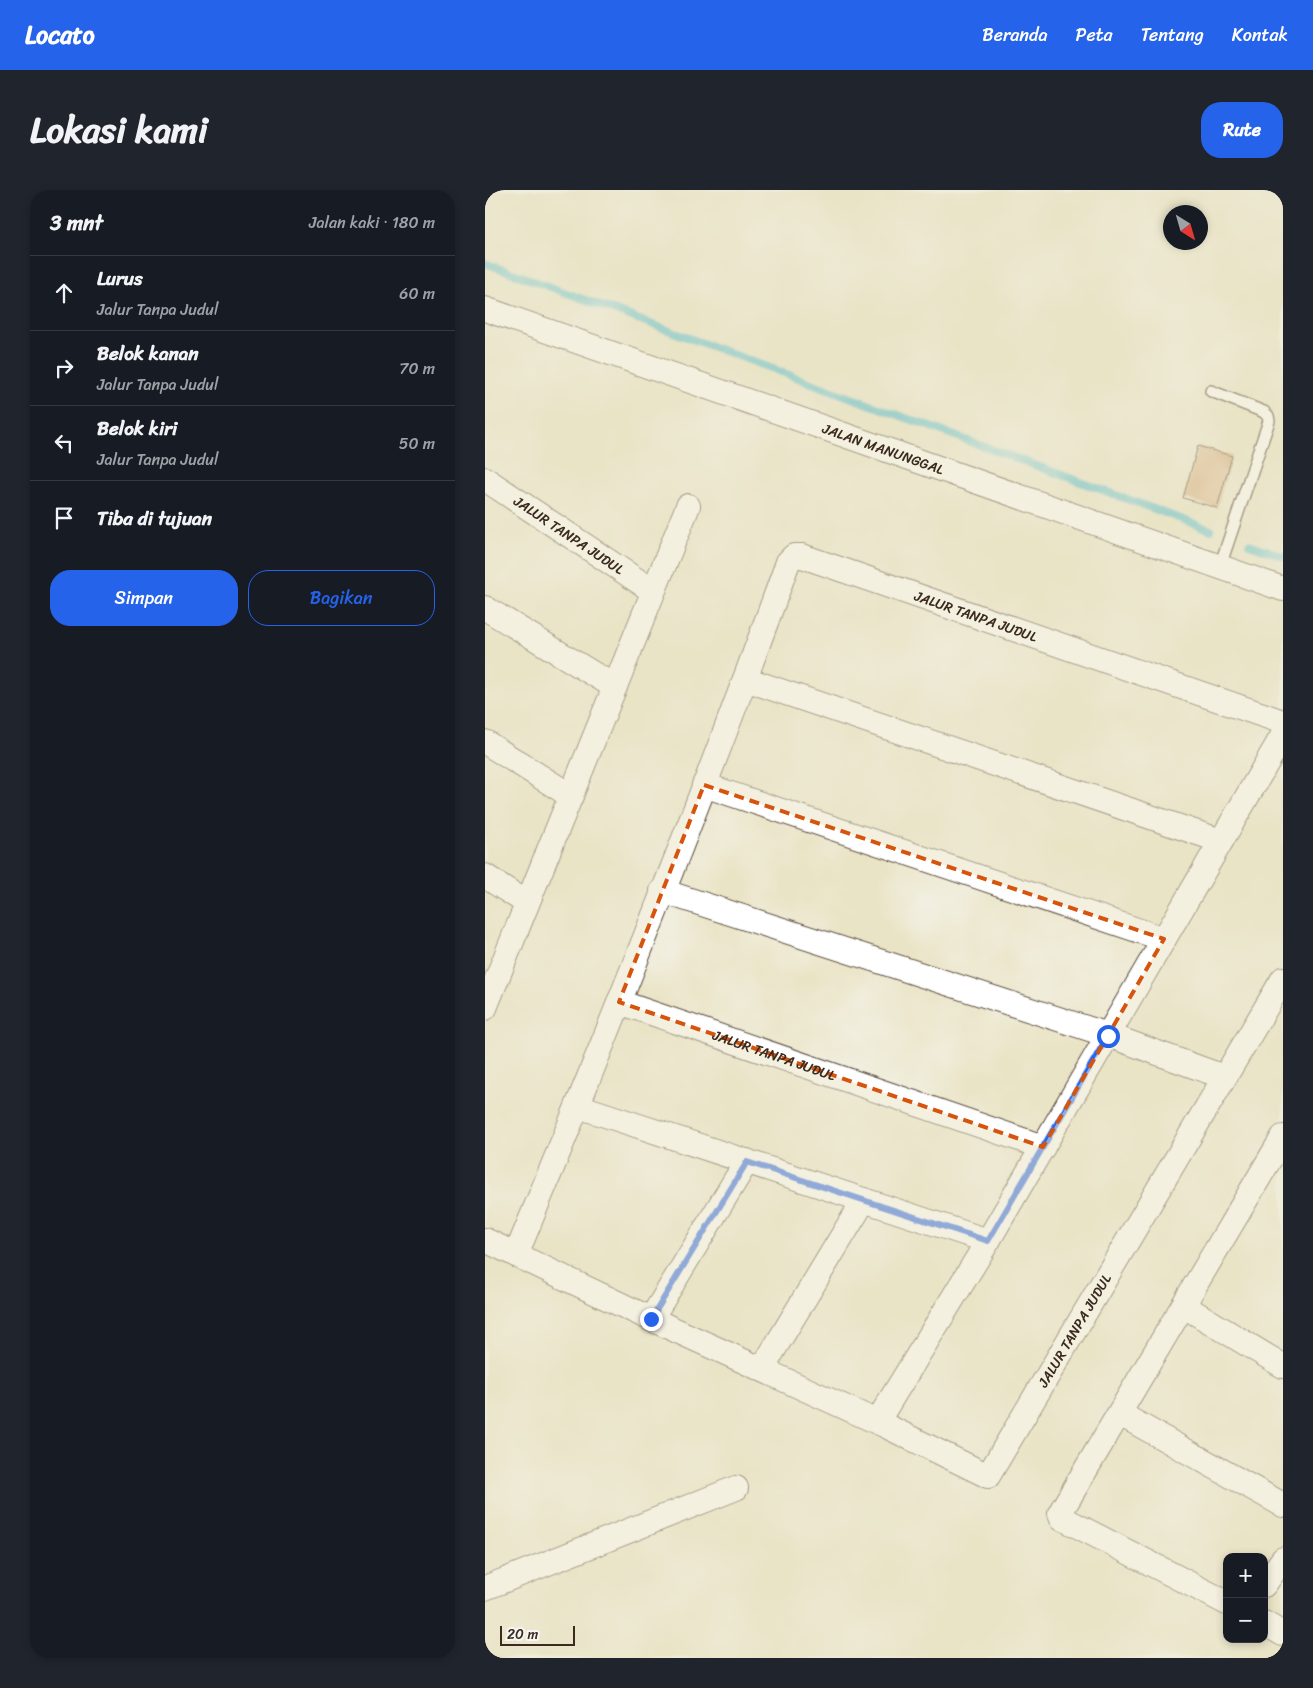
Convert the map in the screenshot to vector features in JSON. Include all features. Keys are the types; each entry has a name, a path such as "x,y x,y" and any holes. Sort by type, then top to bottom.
{"street":[{"name":"JALAN MANUNGGAL","path":"487,314 1283,589"},
{"name":"JALUR TANPA JUDUL","path":"485,479 653,591"},
{"path":"486,1004 688,506"},
{"name":"JALUR TANPA JUDUL","path":"516,1255 578,1106 704,786 788,562 794,556 802,556 1283,722"},
{"path":"485,608 615,687"},
{"path":"745,679 1221,841"},
{"path":"877,1422 988,1241 1283,735"},
{"path":"485,742 571,796"},
{"path":"704,786 1164,939"},
{"path":"485,876 527,903"},
{"path":"662,891 1108,1036 1224,1077"},
{"name":"JALUR TANPA JUDUL","path":"485,1240 651,1319 877,1422 988,1476 1283,979"},
{"name":"JALUR TANPA JUDUL","path":"619,1002 1043,1147"},
{"path":"578,1106 988,1241"},
{"path":"1223,1601 1063,1518 1061,1509 1184,1306 1277,1161 1283,1137"},
{"path":"651,1319 747,1162"},
{"path":"762,1369 864,1200"},
{"path":"1184,1306 1283,1366"},
{"path":"1120,1414 1283,1505"},
{"path":"485,1588 736,1488"},
{"path":"1268,1579 1283,1558"},
{"path":"1268,1625 1283,1634"}],"lane":[{"path":"1211,391 1264,412 1268,416 1269,421 1220,566"}],"highlighted area":[{"path":"704,785 1164,939 1043,1147 619,1002"}],"building":[{"path":"1198,446 1232,456 1217,508 1183,498"}],"waterway":[{"path":"485,263 1211,530"},
{"path":"1249,544 1283,556"}],"route":[{"path":"651,1319 747,1162 988,1241 1108,1036"}]}
